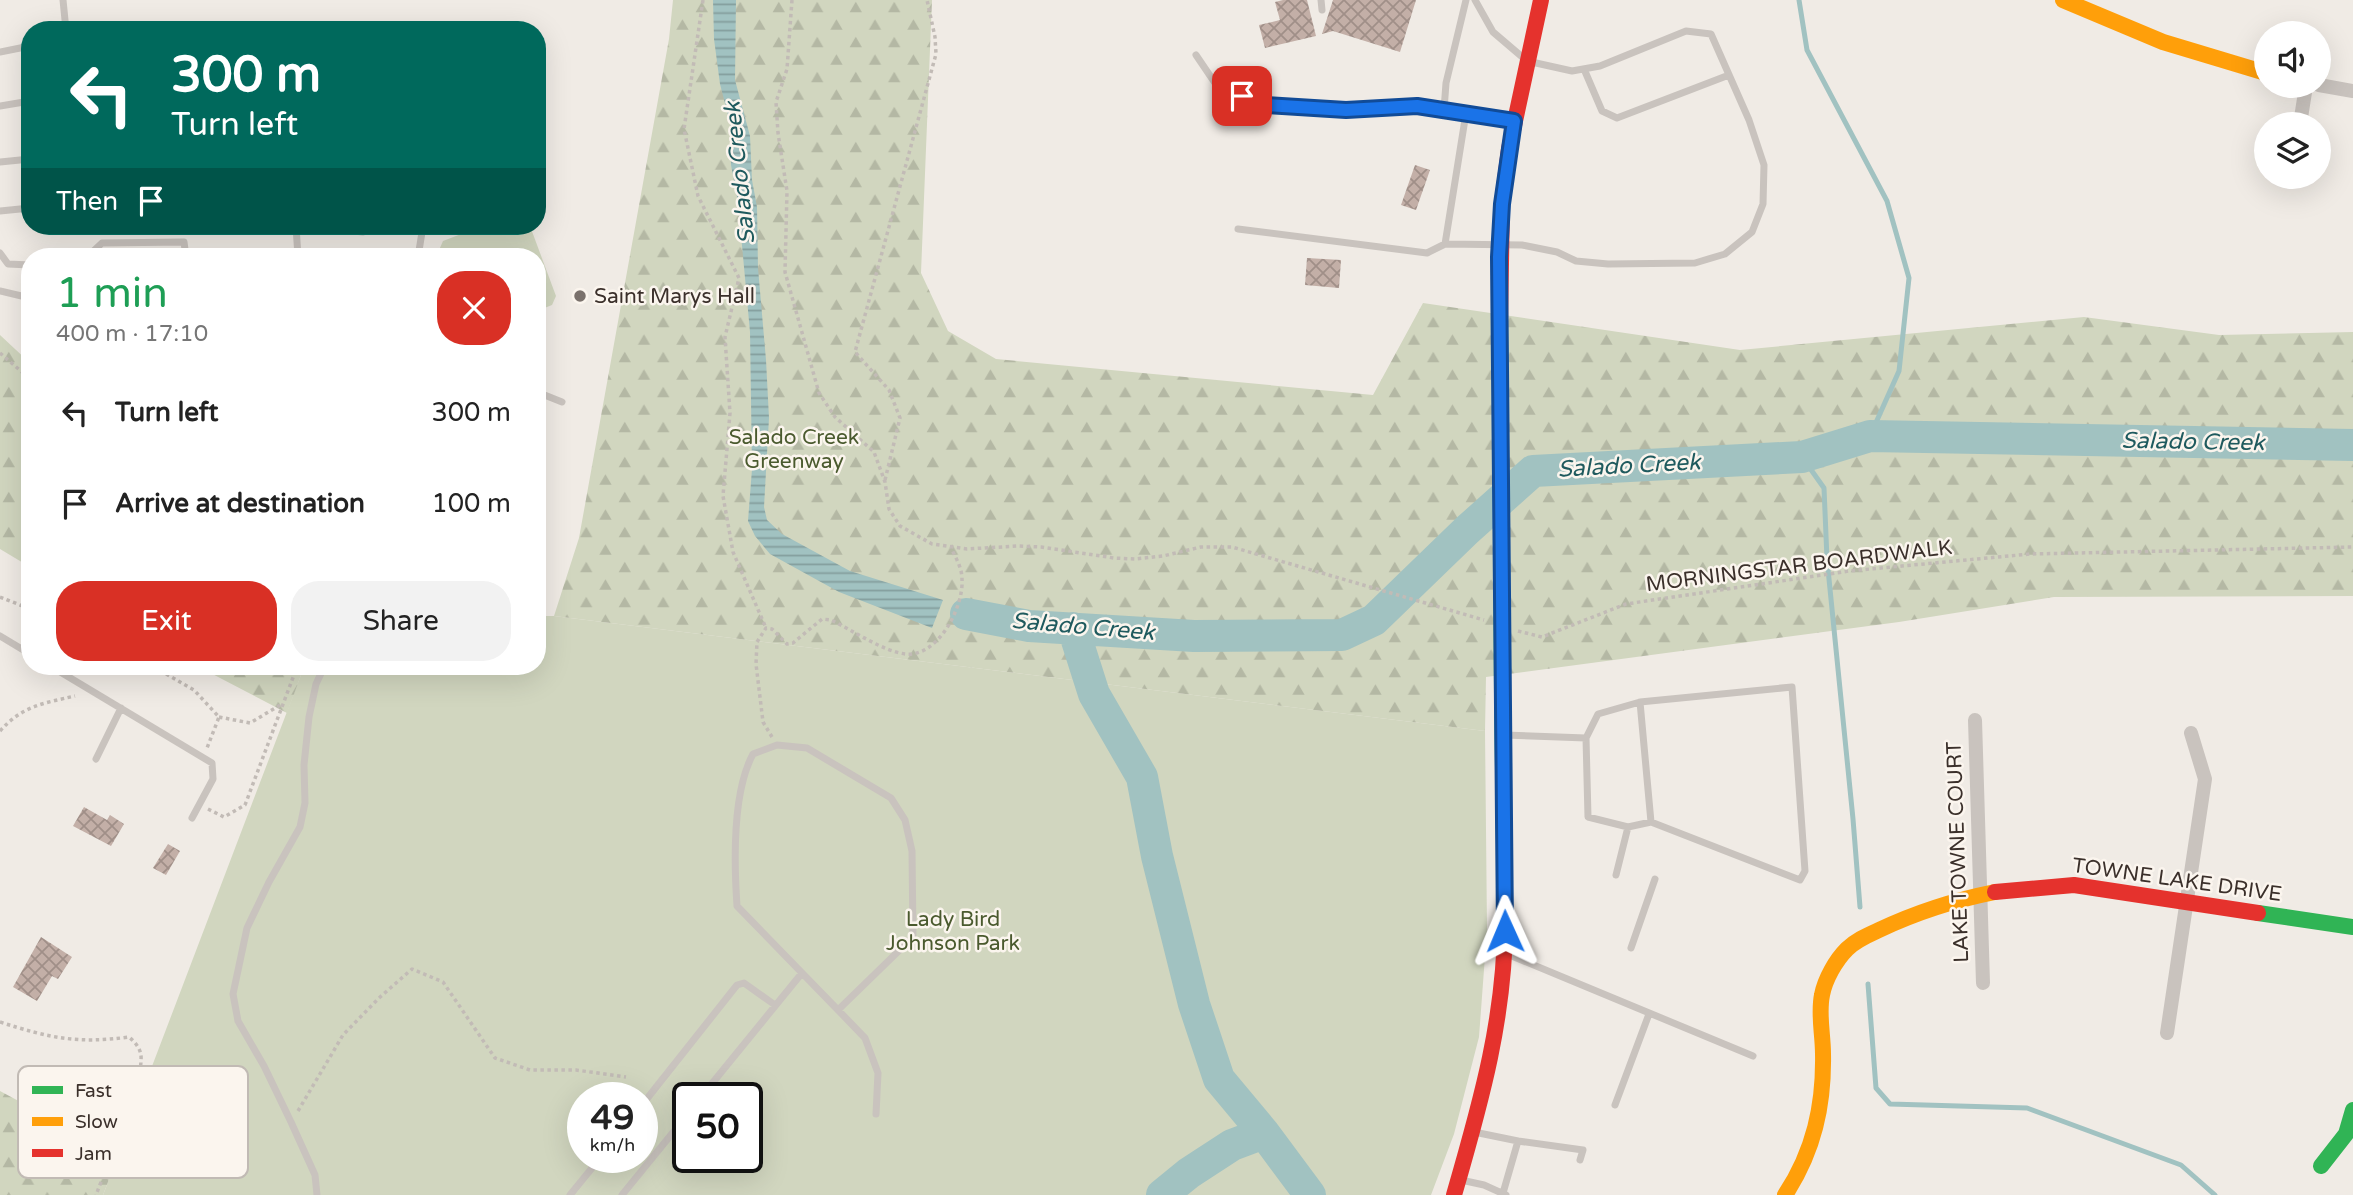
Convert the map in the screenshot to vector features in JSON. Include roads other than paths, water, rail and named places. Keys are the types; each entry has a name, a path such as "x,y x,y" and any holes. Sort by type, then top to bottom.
{"main road":[{"path":"1457,1187 1498,1025 1505,931 1500,246 1502,204 1514,121 1541,0"},
{"path":"2063,0 2200,56 2254,70"},
{"name":"TOWNE LAKE DRIVE","path":"1785,1195 1814,1140 1819,1119 1823,1095 1823,992 1832,971 1848,948 1892,923 1981,894 2042,885 2074,885 2353,927"},
{"path":"2321,1166 2346,1134 2353,1111"}],"street":[{"path":"2331,87 2353,91"},
{"name":"LAKE TOWNE COURT","path":"1975,720 1983,983"},
{"path":"2167,1033 2205,779 2191,733"}],"lane":[{"path":"63,0 65,21"},
{"path":"1321,0 1322,10"},
{"path":"1444,110 1446,83 1466,0"},
{"path":"1238,229 1427,253 1445,244 1522,246 1557,252 1576,261 1608,264 1695,263 1725,254 1752,232 1763,204 1764,164 1749,120 1711,34 1686,31 1600,66 1572,71 1527,61 1493,32 1475,0"},
{"path":"0,52 21,48"},
{"path":"1196,55 1217,86 1266,105 1346,110 1417,106 1514,121"},
{"path":"1584,69 1602,111 1617,118 1729,75"},
{"path":"0,106 21,102"},
{"path":"1445,244 1466,113"},
{"path":"0,162 21,160"},
{"path":"0,211 21,209"},
{"path":"97,248 102,243 184,242 185,248"},
{"path":"0,253 8,264 21,265"},
{"path":"0,291 21,296"},
{"path":"546,396 562,402"},
{"path":"0,636 21,649"},
{"path":"65,675 212,763 213,779 192,818"},
{"path":"317,1195 315,1175 264,1066 238,1021 233,994 247,928 300,827 305,803 304,765 309,717 320,675"},
{"path":"1792,687 1805,871 1800,880 1651,822 1628,827 1588,817 1586,738 1598,714 1640,702 1792,687"},
{"path":"1640,702 1651,822"},
{"path":"96,759 121,708"},
{"path":"1503,735 1586,738"},
{"path":"838,1010 913,937 912,851 905,820 891,798 807,748 777,745 753,754 746,769 733,853 737,906 865,1038 878,1073 876,1114"},
{"path":"1616,875 1628,827"},
{"path":"1631,948 1655,880"},
{"path":"1503,952 1754,1056"},
{"path":"713,1082 802,973"},
{"path":"658,1085 737,985 744,982 775,1005"},
{"path":"1615,1105 1649,1014"},
{"path":"1473,1132 1583,1150 1580,1160"},
{"path":"622,1195 672,1134"},
{"path":"1457,1187 1484,1185 1505,1194 1515,1169 1518,1141"},
{"path":"570,1195 588,1173"}],"water":[{"path":"713,0 736,0 735,80 750,136 752,180 757,207 758,268 769,418 764,507 767,520 782,534 850,571 943,600 932,628 839,592 770,554 755,536 748,521 752,469 750,332 738,202 731,165 730,123 720,84 714,39"}],"waterway":[{"path":"1799,0 1807,50 1887,201 1909,278 1899,371 1870,436"},
{"name":"Salado Creek","path":"966,614 1029,626 1194,636 1342,635 1374,620 1533,471 1802,457 1870,436 2353,445"},
{"path":"1802,457 1824,488 1827,559 1860,907"},
{"path":"1073,628 1094,694 1142,777 1157,856 1194,1004 1219,1079 1310,1195"},
{"path":"1868,984 1876,1088 1890,1104 2027,1108 2181,1165 2215,1195"},
{"path":"1162,1195 1189,1173 1232,1145 1264,1133"}],"place":[{"name":"Saint Marys Hall","path":"580,296"}],"park label":[{"name":"Salado Creek Greenway","path":"794,449"},
{"name":"Lady Bird Johnson Park","path":"953,931"}]}
